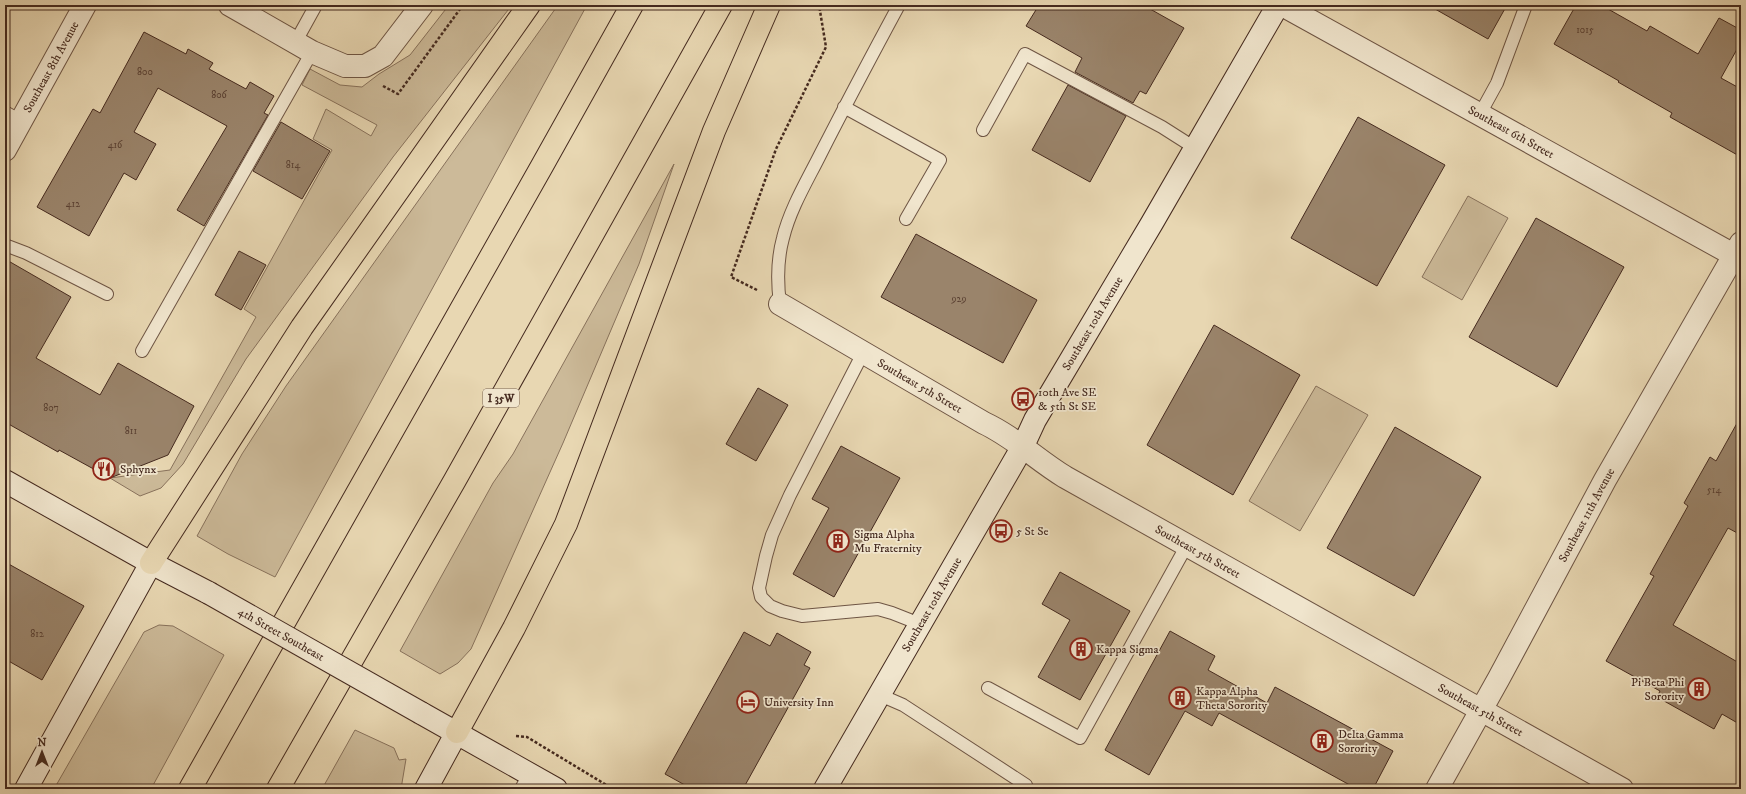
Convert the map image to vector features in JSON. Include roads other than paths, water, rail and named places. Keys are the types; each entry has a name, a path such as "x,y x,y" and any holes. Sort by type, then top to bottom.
{"highway":[{"path":"151,563 302,327 529,5"},
{"path":"190,789 632,5"},
{"name":"I 35W","path":"278,789 466,459 721,5"},
{"path":"457,732 517,621 566,524 714,131 769,5"}],"street":[{"name":"Southeast 8th Avenue","path":"5,150 13,116 85,5"},
{"path":"230,5 304,48 345,66 366,66 384,56 422,5"},
{"name":"Southeast 10th Avenue","path":"825,789 1023,446 1035,420 1278,5"},
{"name":"Southeast 6th Street","path":"1282,5 1480,114 1739,252"},
{"name":"Southeast 11th Avenue","path":"1437,789 1482,710 1605,480 1739,252"},
{"name":"Southeast 5th Street","path":"780,304 996,429 1023,446 1060,474 1622,789"},
{"name":"4th Street Southeast","path":"5,481 457,732 525,781 556,789"},
{"path":"26,789 151,563"},
{"path":"426,789 457,732"}],"lane":[{"path":"142,351 304,48 316,5"},
{"path":"780,304 777,282 779,260 783,236 797,200 844,107 899,5"},
{"path":"1480,114 1497,83 1526,5"},
{"path":"983,130 1025,54 1162,127 1195,148"},
{"path":"844,107 940,160 906,219"},
{"path":"5,245 26,253 107,294"},
{"path":"863,353 790,496 772,535 759,588 761,597 770,606 802,616 878,609 920,624"},
{"path":"988,688 1080,738 1187,545"},
{"path":"880,695 903,705 1026,785"}],"place":[{"name":"10th Ave SE & 5th St SE","path":"1023,399"},
{"name":"Sphynx","path":"104,469"},
{"name":"5 St Se","path":"1001,531"},
{"name":"Sigma Alpha Mu Fraternity","path":"838,541"},
{"name":"Kappa Sigma","path":"1081,649"},
{"name":"Pi Beta Phi Sorority","path":"1699,689"},
{"name":"Kappa Alpha Theta Sorority","path":"1180,698"},
{"name":"University Inn","path":"748,702"},
{"name":"Delta Gamma Sorority","path":"1322,741"}]}
